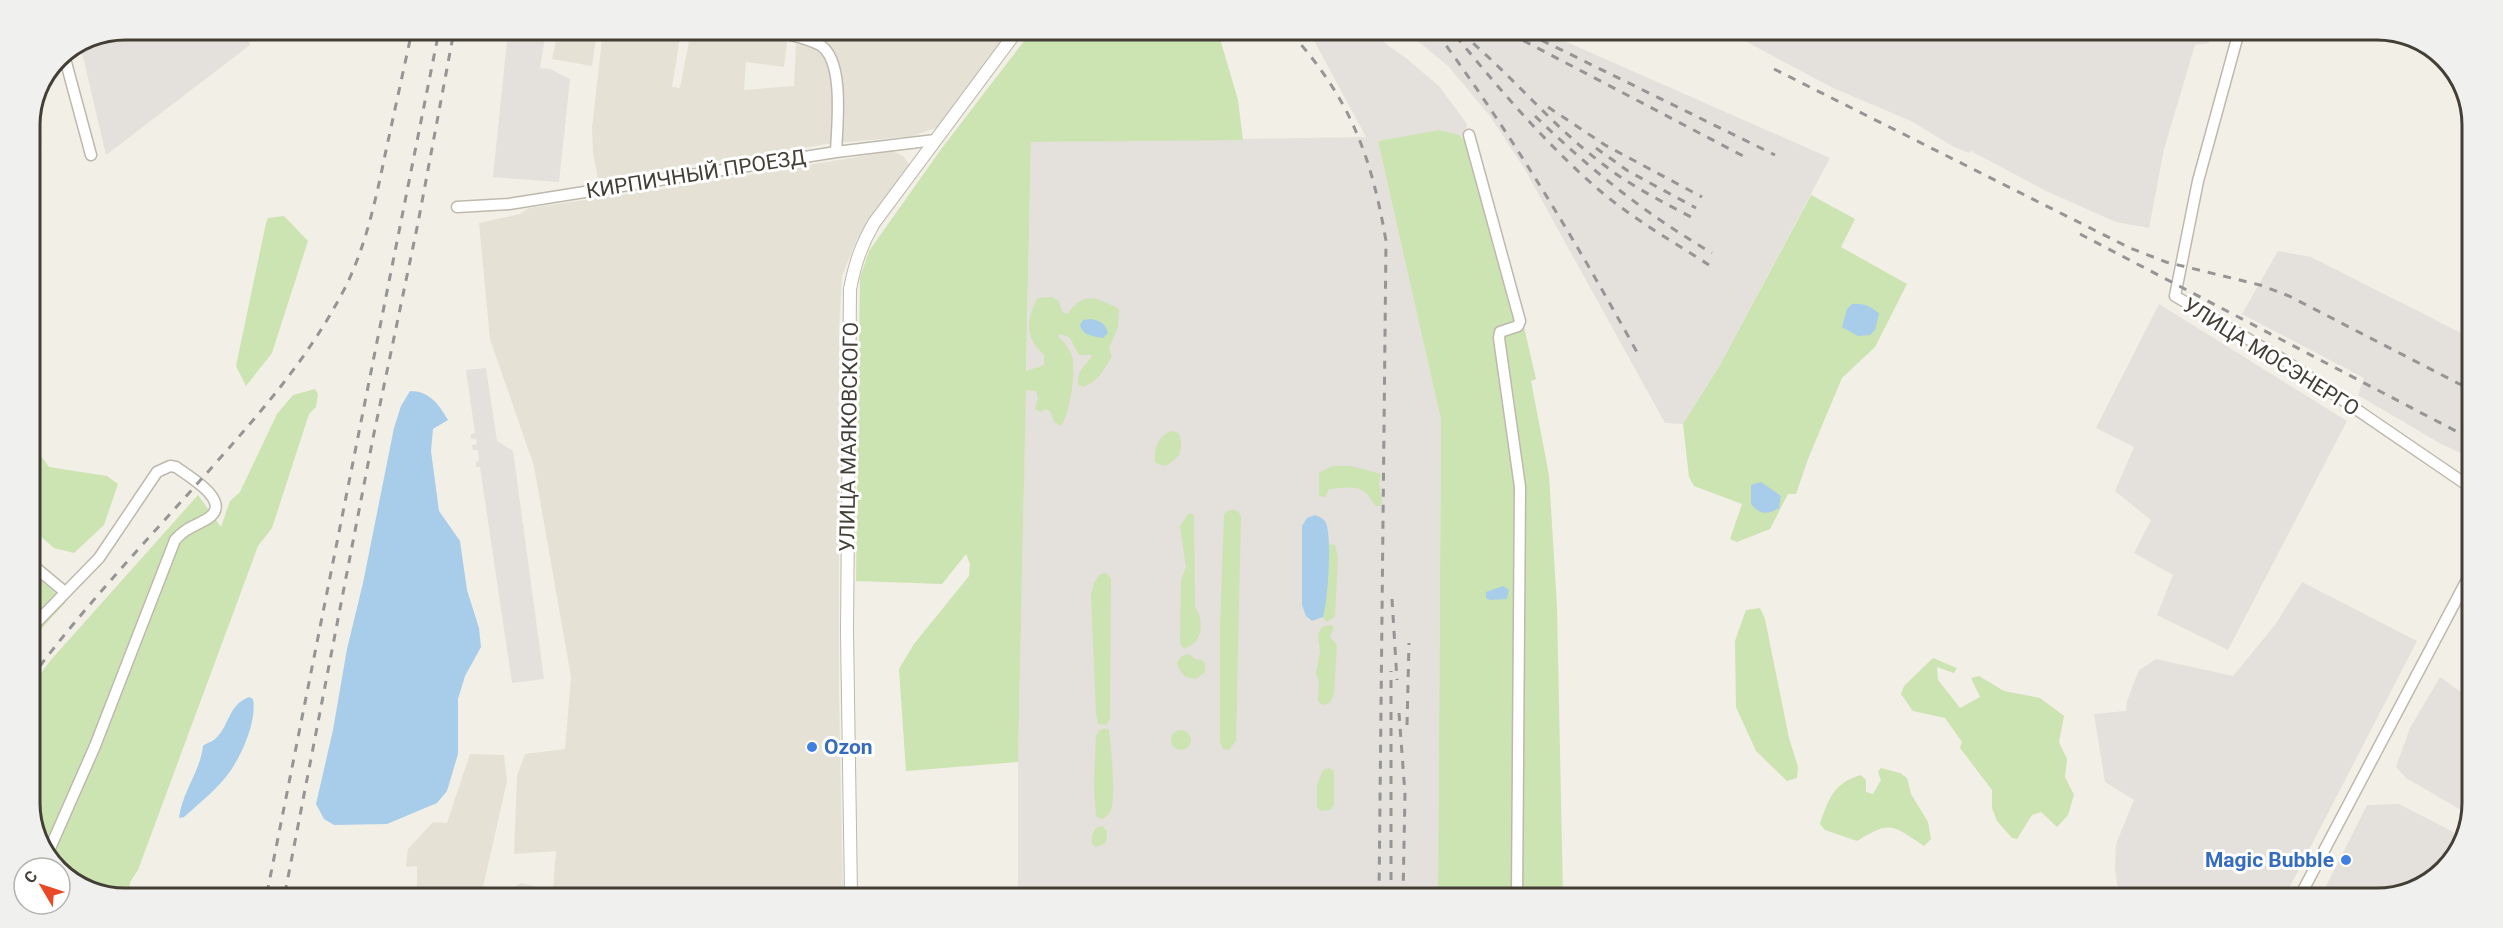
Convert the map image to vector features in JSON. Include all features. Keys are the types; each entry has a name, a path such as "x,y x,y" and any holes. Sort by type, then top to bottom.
{"street":[{"path":"805,40 819,44 833,60 837,91 836,152"},
{"name":"УЛИЦА МАЯКОВСКОГО","path":"851,888 847,631 850,289 863,241 1010,40"},
{"name":"УЛИЦА МОСЭНЕРГО","path":"2237,40 2198,181 2175,296 2287,362 2462,482"},
{"path":"66,64 91,155"},
{"path":"1469,135 1520,321 1518,326 1500,332 1499,338 1520,487 1517,888"},
{"name":"КИРПИЧНЫЙ ПРОЕЗД","path":"457,207 509,204 836,152 935,140"},
{"path":"41,618 85,575 99,558 157,472 170,466 176,467 210,493 216,506 214,513 189,526 175,540 94,746 52,844"},
{"path":"41,572 65,592"},
{"path":"2304,888 2462,589"}],"shaded area":[{"path":"125,40 249,40 250,45 106,155 82,53 109,42"},
{"path":"507,40 545,40 540,68 550,69 570,79 559,182 493,177"},
{"path":"556,40 596,40 592,66 552,59"},
{"path":"602,40 680,40 672,87 680,88 689,40 778,40 787,42 784,67 746,62 744,90 794,86 796,44 822,52 818,40 1004,40 938,127 913,136 827,144 598,179 593,153 592,128"},
{"path":"1314,40 1381,40 1439,86 1467,124 1464,139 1459,135 1439,130 1378,141 1441,420 1438,888 1018,888 1018,762 1031,142 1366,137"},
{"path":"1416,40 1562,40 1830,158 1720,365 1683,424 1665,423 1524,168 1490,116 1448,66"},
{"path":"1743,40 2210,40 2209,43 2195,45 2164,149 2149,228 2116,222 2046,191 1971,151 1969,153 1954,147 1911,121 1831,87"},
{"path":"893,151 903,156 909,164 857,239 842,276 839,331 839,692 843,888 553,888 556,851 514,854 517,776 525,754 565,749 571,677 534,466 490,339 479,223 520,214 529,208 669,188"},
{"path":"2278,251 2311,257 2462,333 2462,453 2441,444 2358,395 2364,378 2242,314"},
{"path":"2159,304 2347,421 2228,650 2157,615 2173,575 2134,553 2151,520 2115,491 2134,447 2096,428"},
{"path":"486,368 497,441 513,451 544,679 512,683 480,467 476,467 476,462 479,461 478,450 473,450 472,445 477,444 476,439 471,439 471,434 475,433 466,370"},
{"path":"2302,582 2417,641 2289,888 2118,888 2115,868 2116,844 2134,800 2105,782 2094,714 2126,711 2127,701 2139,670 2156,659 2233,676 2275,625"},
{"path":"2440,677 2462,693 2462,811 2406,778 2396,767 2410,728"},
{"path":"470,754 504,755 507,781 483,887 417,888 417,866 406,867 408,849 433,822 447,823"},
{"path":"2399,804 2456,834 2445,854 2434,866 2415,879 2389,887 2325,888 2367,805"},
{"path":"521,883 541,888 513,888"}],"green space":[{"path":"1025,40 1220,40 1238,100 1243,140 1031,142 1026,371 1044,365 1044,354 1033,342 1029,328 1031,313 1038,298 1052,297 1059,301 1062,312 1068,314 1074,306 1085,299 1097,299 1119,309 1118,327 1109,348 1112,356 1097,378 1084,387 1078,385 1079,374 1092,355 1079,355 1070,338 1061,334 1058,336 1070,351 1073,363 1073,382 1069,403 1061,426 1054,422 1050,411 1045,409 1040,412 1035,409 1038,398 1036,391 1026,390 1018,762 906,771 899,669 914,644 969,576 970,564 966,554 942,584 856,581 860,278 869,251 942,148"},
{"path":"1439,130 1459,135 1470,146 1512,316 1524,327 1536,379 1531,381 1549,475 1557,607 1563,888 1438,888 1441,420 1378,141"},
{"path":"1811,195 1855,219 1841,247 1907,284 1875,347 1842,378 1796,494 1788,494 1770,529 1737,542 1730,539 1742,504 1694,486 1689,477 1683,424 1720,365"},
{"path":"284,216 308,241 272,353 246,386 236,366 266,223 268,218"},
{"path":"315,389 318,394 316,407 309,414 272,528 258,546 138,870 130,882 129,888 98,883 72,868 72,856 60,856 45,830 41,808 41,673 198,495 221,527 230,501 240,492 277,414 293,395"},
{"path":"1171,431 1179,433 1180,454 1171,463 1162,465 1155,462 1156,447 1160,439"},
{"path":"40,455 49,467 107,476 118,484 104,525 74,553 54,548 41,536"},
{"path":"1332,466 1351,466 1381,474 1379,483 1382,501 1380,506 1375,506 1366,493 1356,488 1329,489 1325,497 1319,496 1319,473"},
{"path":"1227,511 1238,511 1241,516 1236,741 1229,750 1223,749 1220,742 1220,628 1224,515"},
{"path":"1189,513 1194,515 1195,606 1201,625 1199,637 1191,646 1184,649 1180,643 1181,580 1186,567 1180,526"},
{"path":"1328,544 1335,545 1338,557 1335,616 1327,622 1323,618 1322,606"},
{"path":"1106,573 1111,579 1110,719 1106,725 1098,724 1096,713 1091,596 1094,583 1100,574"},
{"path":"41,580 66,602 41,629"},
{"path":"1760,608 1765,619 1789,738 1798,767 1797,778 1787,781 1756,751 1736,707 1735,641 1746,610"},
{"path":"1330,625 1334,627 1330,637 1337,645 1334,694 1330,703 1322,705 1318,701 1319,681 1316,674 1320,652 1318,634 1322,627"},
{"path":"1189,654 1195,659 1202,660 1205,664 1205,672 1196,679 1185,677 1178,667 1177,662 1182,656"},
{"path":"1933,658 1957,668 1954,673 1937,667 1938,680 1960,708 1980,697 1971,678 1979,676 2004,691 2040,698 2064,716 2059,742 2067,759 2065,777 2074,795 2068,815 2057,827 2041,812 2032,815 2017,839 2012,838 1997,821 1992,808 1992,790 1960,748 1962,742 1945,718 1913,711 1901,694 1904,686"},
{"path":"1104,728 1109,730 1113,794 1110,812 1101,819 1096,816 1094,786 1096,736"},
{"path":"1177,730 1185,730 1191,736 1191,744 1185,750 1177,750 1171,744 1171,736"},
{"path":"1329,768 1334,771 1334,805 1330,810 1320,811 1317,807 1317,785 1323,770"},
{"path":"1881,768 1900,773 1907,778 1911,794 1928,822 1931,839 1924,846 1905,833 1891,828 1877,830 1857,841 1825,830 1820,824 1829,800 1838,787 1861,775 1866,780 1866,792 1873,794 1881,780 1878,771"},
{"path":"1102,826 1107,831 1106,843 1096,847 1092,844 1092,835 1096,828"}],"water":[{"path":"1852,304 1867,306 1879,314 1875,330 1870,335 1858,336 1842,327 1847,309"},
{"path":"1091,319 1104,325 1108,333 1103,338 1089,335 1081,329 1080,325 1083,320"},
{"path":"410,391 428,396 448,420 433,429 431,451 439,511 460,541 467,590 479,628 481,647 465,676 458,699 458,754 447,791 437,803 387,824 334,825 324,819 316,804 394,428 401,406"},
{"path":"1761,482 1781,496 1779,508 1771,512 1764,513 1751,504 1751,485"},
{"path":"1315,515 1323,519 1328,530 1329,569 1323,617 1312,621 1306,616 1302,605 1302,526 1307,518"},
{"path":"1503,586 1509,590 1507,599 1490,600 1486,598 1486,592"},
{"path":"249,697 253,699 253,716 248,736 236,763 215,789 184,817 179,818 203,746 220,734 233,711"}],"railway":[{"path":"41,665 96,597 269,401 318,335 346,286 370,222 410,40"},
{"path":"268,888 437,40"},
{"path":"286,888 452,40"},
{"path":"1297,40 1329,81 1355,129 1373,181 1386,241 1379,888"},
{"path":"1442,40 1543,190 1638,354"},
{"path":"1459,40 1524,116 1579,172 1625,211 1709,265"},
{"path":"1469,40 1585,150 1625,180 1691,217"},
{"path":"1522,40 1745,157"},
{"path":"1541,40 1775,155"},
{"path":"1774,69 2130,248 2166,262 2260,285 2289,296 2462,385"},
{"path":"1548,107 1605,145 1702,197"},
{"path":"1535,116 1619,190 1712,253"},
{"path":"1596,148 1628,171 1696,208"},
{"path":"2080,234 2462,434"},
{"path":"1392,599 1397,680"},
{"path":"1407,725 1409,643"},
{"path":"1391,671 1391,888"},
{"path":"1399,713 1405,794 1403,888"}],"place":[{"name":"Ozon","path":"812,747"},
{"name":"Magic Bubble","path":"2346,860"}]}
